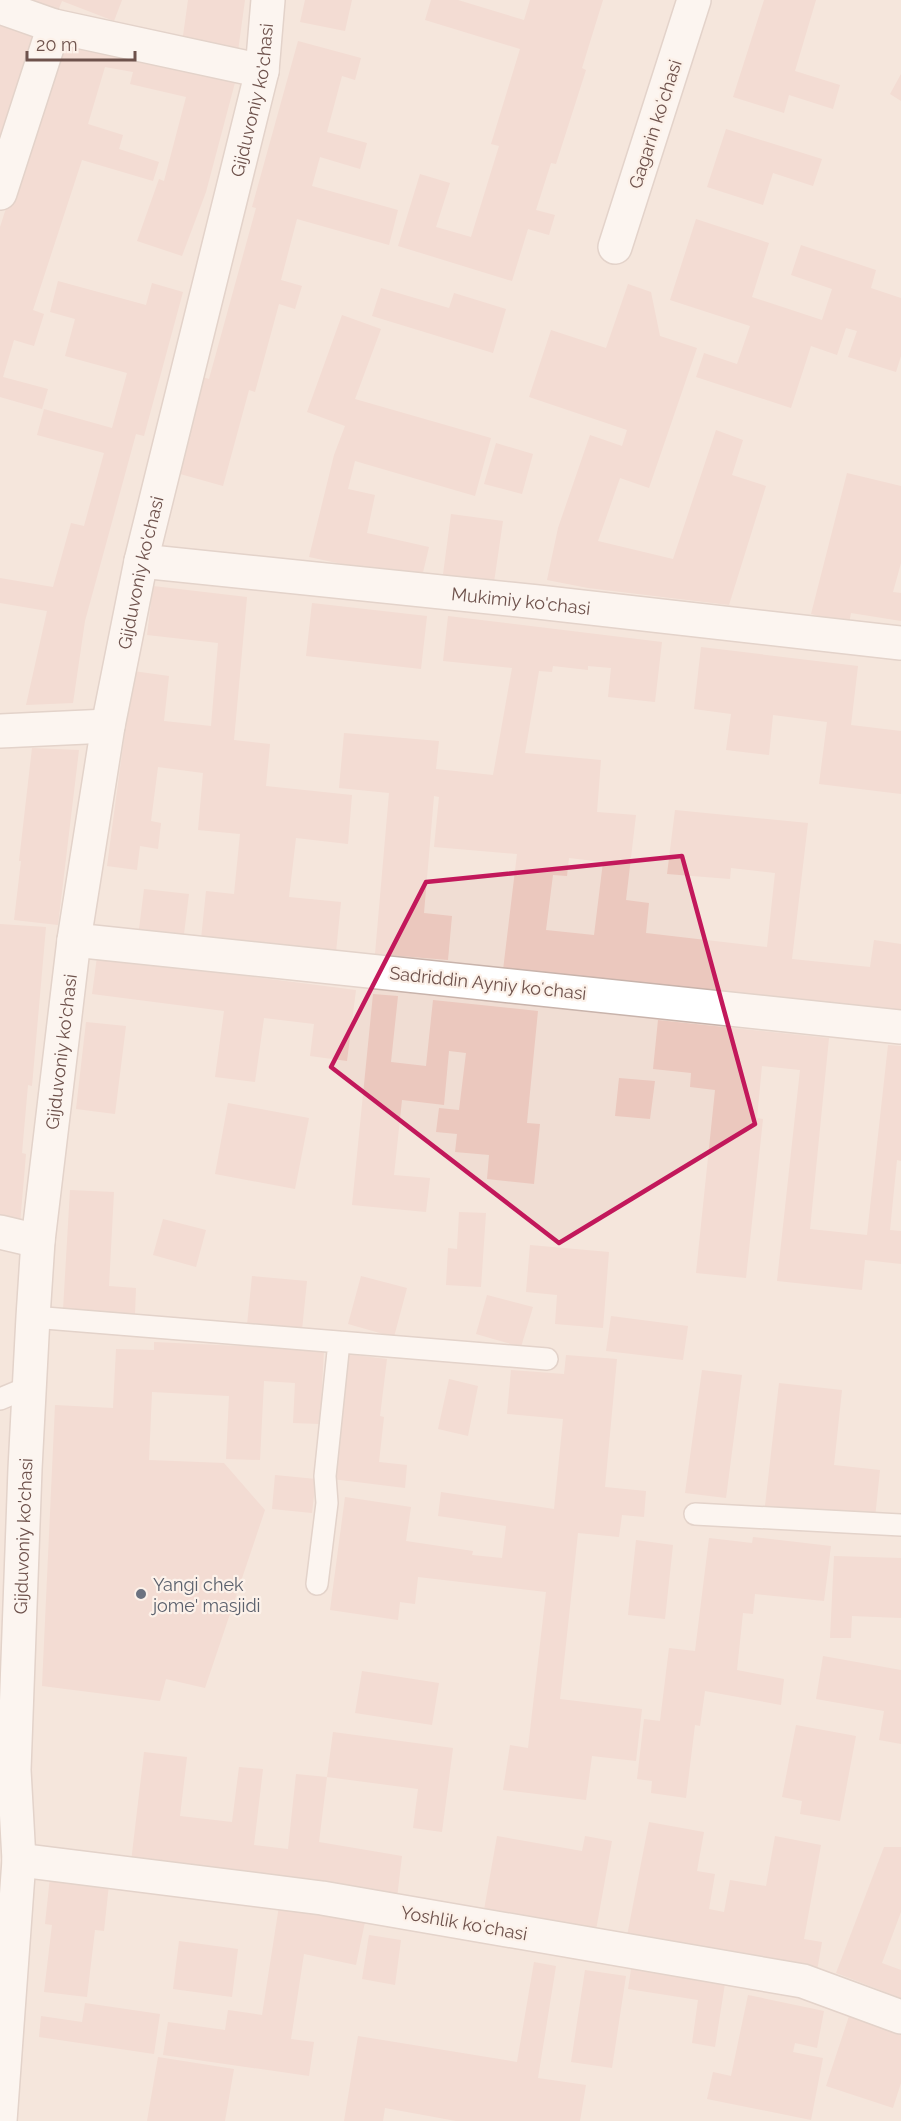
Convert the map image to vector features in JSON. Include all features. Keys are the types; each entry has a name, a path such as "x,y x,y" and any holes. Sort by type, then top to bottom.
{"street":[{"name":"Gijduvoniy ko'chasi","path":"0,2121 19,1860 7,1771 15,1393 33,1317 38,1241 74,940 108,726 141,561 262,72 268,0"},
{"name":"Gagarin koʻchasi","path":"615,248 694,0"},
{"path":"0,7 54,26 262,72"},
{"path":"0,193 54,26"},
{"name":"Mukimiy ko'chasi","path":"141,561 538,602 901,643"},
{"path":"0,731 108,726"},
{"name":"Sadriddin Ayniy koʻchasi","path":"74,940 901,1027"},
{"path":"0,1232 38,1241"},
{"name":"Yoshlik koʻchasi","path":"19,1860 322,1898 792,1979 901,2017"}],"lane":[{"path":"33,1317 547,1359"},
{"path":"317,1584 327,1503 324,1476 339,1342"},
{"path":"695,1514 901,1525"}],"highlighted area":[{"path":"682,856 755,1124 559,1243 331,1067 426,882"}],"shaded area":[{"path":"0,0 901,0 901,2121 0,2121"}],"building":[{"path":"23,0 122,0 114,21 62,1 57,13"},
{"path":"188,0 245,0 238,51 182,43"},
{"path":"305,0 352,0 345,31 300,22"},
{"path":"431,0 458,0 524,20 530,0 603,0 582,68 586,70 556,164 551,163 536,210 555,215 549,235 528,229 512,281 398,246 420,174 450,183 436,227 471,237 499,146 491,144 520,49 425,20"},
{"path":"764,0 816,0 795,71 840,85 833,109 789,95 784,113 733,97"},
{"path":"0,22 35,33 4,140 0,139"},
{"path":"61,37 237,75 206,192 182,256 137,241 159,179 164,181 186,97 130,84 133,72 105,67 88,124 123,135 119,149 159,162 153,181 82,160 33,310 44,314 34,346 14,340 3,377 48,389 42,409 0,397 0,227"},
{"path":"298,41 361,58 355,80 342,76 327,132 367,143 360,169 320,157 312,186 398,210 389,245 297,219 281,280 302,286 295,309 279,304 255,392 249,390 223,486 173,472 199,376 209,379 256,208 252,207"},
{"path":"901,74 901,101 890,94"},
{"path":"726,129 822,159 813,186 773,173 763,205 707,187"},
{"path":"696,219 769,243 752,297 822,320 832,289 791,275 801,245 876,270 871,288 901,298 901,356 896,372 848,357 857,331 846,328 837,355 811,346 791,408 696,377 704,353 737,364 750,326 670,300"},
{"path":"58,281 146,305 152,283 183,292 144,436 136,434 85,621 73,703 26,705 47,611 0,603 0,578 53,587 71,523 84,526 104,453 37,435 44,409 112,428 127,373 65,356 75,319 50,312"},
{"path":"628,284 651,292 660,336 697,348 649,488 620,478 598,541 673,559 716,430 743,440 732,475 766,486 729,605 588,588 547,580 558,528 590,435 622,446 627,430 529,397 551,330 606,348"},
{"path":"381,288 449,308 454,293 506,309 493,353 372,316"},
{"path":"342,315 381,329 355,399 491,438 475,496 355,461 348,489 375,495 367,533 429,547 421,581 309,557 334,455 345,426 307,412"},
{"path":"496,443 533,454 522,494 484,484"},
{"path":"847,473 901,486 901,563 893,592 901,593 901,621 851,613 849,624 811,614"},
{"path":"451,514 503,521 493,589 442,582"},
{"path":"153,586 247,597 234,740 270,744 266,786 352,795 348,844 296,838 289,897 341,902 336,952 201,939 206,891 234,894 240,834 198,830 203,773 158,767 151,821 161,823 158,849 140,846 137,870 107,866 133,671 169,676 164,721 211,726 218,643 147,635"},
{"path":"312,603 427,616 421,669 306,656"},
{"path":"448,616 662,642 655,702 608,697 611,668 588,666 588,670 553,666 552,672 539,671 525,753 601,760 597,812 636,815 626,900 649,903 646,933 767,947 775,873 731,868 730,879 667,874 675,810 808,823 792,959 870,967 874,940 901,944 901,1012 503,970 517,854 434,847 439,797 434,796 424,913 452,916 448,960 375,954 389,793 339,788 344,733 439,741 436,769 493,775 512,668 443,661","holes":["569,858 603,862 594,935 546,930 553,875 567,876"]},
{"path":"701,647 858,666 851,725 901,731 901,794 819,784 827,722 773,715 769,755 726,750 731,714 694,709"},
{"path":"32,748 79,750 58,925 14,920"},
{"path":"144,889 189,894 184,934 139,929"},
{"path":"0,924 46,927 32,1086 28,1085 22,1153 26,1154 20,1224 0,1223"},
{"path":"97,957 356,990 347,1061 310,1056 314,1024 264,1018 255,1082 215,1077 224,1011 92,994"},
{"path":"373,994 398,996 391,1062 426,1066 433,1000 538,1011 527,1123 540,1124 534,1184 487,1179 489,1155 455,1152 457,1134 436,1132 439,1108 459,1110 466,1053 449,1051 444,1105 402,1100 394,1175 430,1178 426,1212 352,1205"},
{"path":"658,1020 829,1038 810,1229 867,1235 888,1045 901,1046 901,1161 897,1160 890,1230 901,1231 901,1264 865,1260 862,1290 777,1281 800,1070 762,1066 757,1118 763,1119 746,1278 696,1273 715,1090 690,1087 691,1073 653,1069"},
{"path":"86,1022 126,1026 115,1114 76,1109"},
{"path":"619,1078 655,1081 650,1119 615,1116"},
{"path":"228,1103 309,1118 295,1189 215,1174"},
{"path":"70,1190 114,1192 109,1286 136,1288 135,1314 63,1310"},
{"path":"459,1212 486,1213 481,1287 446,1285 448,1248 457,1249"},
{"path":"163,1219 206,1230 196,1267 153,1255"},
{"path":"530,1245 609,1252 603,1328 555,1324 557,1295 526,1292"},
{"path":"252,1276 307,1281 302,1330 247,1325"},
{"path":"361,1276 407,1288 394,1337 348,1324"},
{"path":"487,1295 533,1307 521,1347 476,1334"},
{"path":"611,1316 688,1326 683,1360 606,1351"},
{"name":"Yangi chek jome' masjidi","path":"154,1342 324,1350 320,1424 293,1423 295,1383 264,1381 260,1460 226,1459 229,1396 152,1392 149,1460 224,1463 265,1510 205,1688 166,1679 160,1701 42,1686 55,1405 113,1408 116,1349 154,1350"},
{"path":"347,1354 387,1359 380,1416 384,1417 379,1462 407,1465 405,1488 332,1479"},
{"path":"566,1355 617,1359 605,1487 646,1491 644,1517 622,1515 619,1537 578,1533 560,1699 642,1709 636,1761 592,1756 586,1800 503,1790 510,1745 528,1748 546,1592 418,1577 415,1604 400,1602 398,1620 330,1610 345,1497 411,1507 406,1541 473,1551 472,1555 502,1558 506,1526 438,1516 441,1492 554,1509 563,1419 507,1414 511,1370 564,1374"},
{"path":"702,1370 742,1375 726,1498 685,1493"},
{"path":"449,1379 478,1386 468,1436 438,1429"},
{"path":"779,1383 842,1390 834,1465 880,1470 875,1518 765,1506"},
{"path":"275,1475 316,1479 312,1513 272,1509"},
{"path":"753,1537 831,1546 824,1601 755,1594 753,1614 743,1613 737,1670 784,1679 781,1705 705,1691 700,1726 695,1725 686,1798 651,1793 652,1781 637,1779 644,1719 660,1721 669,1648 695,1651 709,1538 752,1543"},
{"path":"636,1540 673,1545 665,1619 628,1615"},
{"path":"834,1556 901,1558 901,1618 852,1616 851,1638 830,1638"},
{"path":"823,1656 901,1670 901,1744 879,1740 884,1711 816,1699"},
{"path":"362,1671 439,1683 432,1725 355,1713"},
{"path":"796,1725 856,1736 840,1821 800,1814 802,1801 782,1797"},
{"path":"333,1732 453,1748 442,1832 413,1828 418,1789 327,1777"},
{"path":"144,1752 187,1757 180,1816 232,1822 239,1767 263,1769 254,1845 288,1849 296,1774 327,1777 319,1842 402,1856 397,1898 131,1862"},
{"path":"649,1822 704,1832 697,1871 715,1874 709,1909 724,1912 730,1880 766,1886 775,1836 821,1845 804,1939 822,1942 817,1971 627,1936"},
{"path":"497,1836 582,1851 585,1836 612,1841 596,1930 484,1910"},
{"path":"884,1847 901,1847 901,1912 882,1963 901,1970 901,1998 836,1973"},
{"path":"50,1877 109,1884 104,1931 95,1930 87,1997 44,1992 52,1925 45,1924"},
{"path":"279,1906 365,1922 356,1965 304,1954 291,2039 314,2042 309,2076 163,2055 168,2022 225,2030 228,2010 262,2015"},
{"path":"369,1935 401,1940 395,1985 362,1979"},
{"path":"179,1941 238,1949 232,1997 173,1989"},
{"path":"534,1962 556,1966 538,2078 586,2085 580,2121 456,2121 385,2108 383,2121 344,2121 358,2036 517,2062"},
{"path":"632,1963 726,1977 715,2047 692,2043 698,2000 628,1989"},
{"path":"585,1970 626,1976 612,2068 571,2062"},
{"path":"748,1995 824,2011 817,2048 795,2043 793,2052 823,2058 811,2120 707,2099 713,2072 731,2076"},
{"path":"85,2003 160,2014 154,2054 39,2037 41,2016 82,2022"},
{"path":"849,2016 901,2034 901,2083 893,2108 826,2086"},
{"path":"158,2057 234,2069 225,2121 147,2121"}],"place":[{"name":"Yangi chek jome' masjidi","path":"141,1594"}]}
